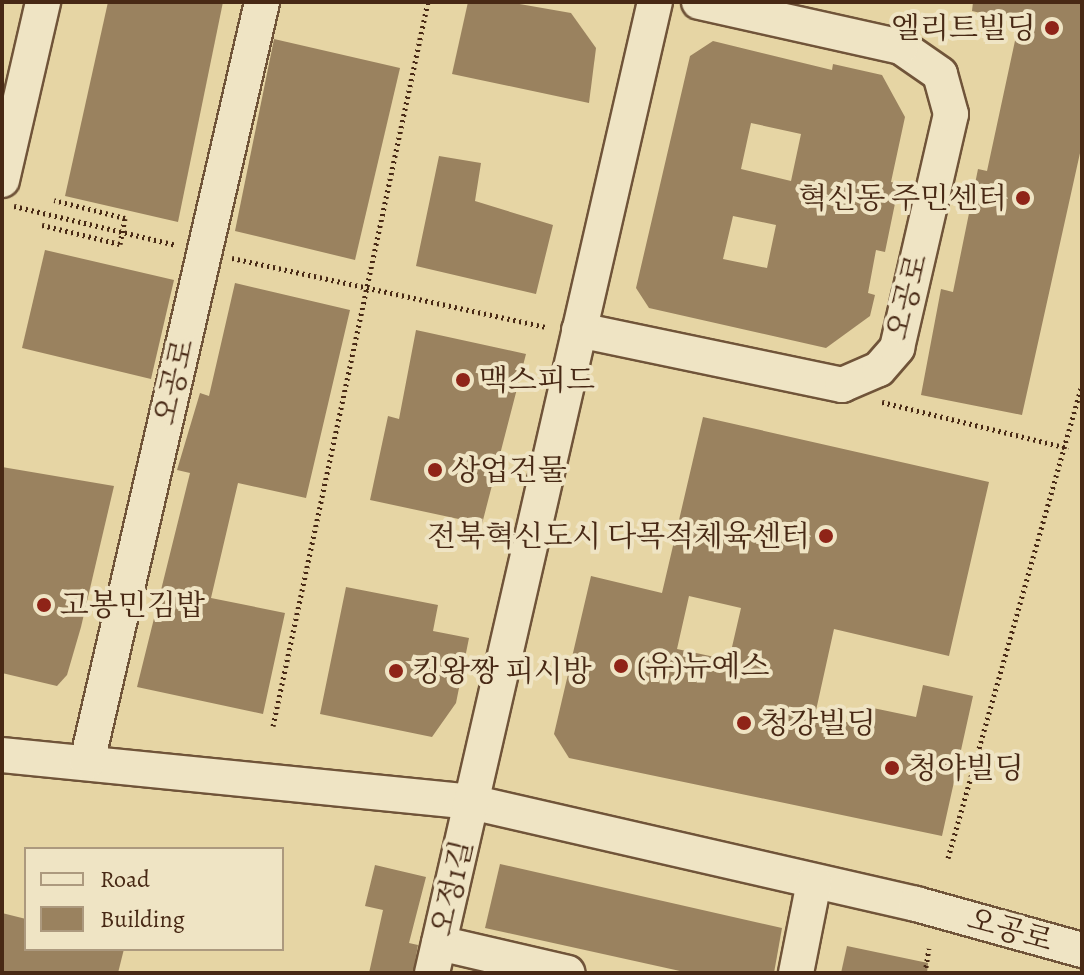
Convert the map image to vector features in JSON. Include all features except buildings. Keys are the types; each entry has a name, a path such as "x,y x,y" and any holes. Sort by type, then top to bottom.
{"street":[{"path":"2,180 43,2"},
{"name":"오공로","path":"87,762 262,2"},
{"path":"471,802 563,329 655,2"},
{"name":"오공로","path":"563,329 842,385 879,369 897,348 951,114 940,74 901,47 699,2"},
{"name":"오공로","path":"2,755 471,802 814,882 1082,950"},
{"name":"오정1길","path":"436,958 471,802"},
{"path":"796,973 814,882"},
{"path":"436,958 568,973"}],"path":[{"path":"273,726 428,2"},
{"path":"42,225 120,244 125,218 54,200"},
{"path":"2,203 203,251 563,329"},
{"path":"948,858 1068,448 1082,385"},
{"path":"882,402 1068,448"},
{"path":"925,973 929,948"}],"place":[{"name":"엘리트빌딩","path":"1052,28"},
{"name":"혁신동 주민센터","path":"1023,198"},
{"name":"맥스피드","path":"463,380"},
{"name":"상업건물","path":"435,470"},
{"name":"전북혁신도시 다목적체육센터","path":"826,536"},
{"name":"고봉민김밥","path":"44,605"},
{"name":"(유)뉴예스","path":"621,666"},
{"name":"킹왕짱 피시방","path":"396,671"},
{"name":"청강빌딩","path":"744,723"},
{"name":"청야빌딩","path":"892,768"}]}
